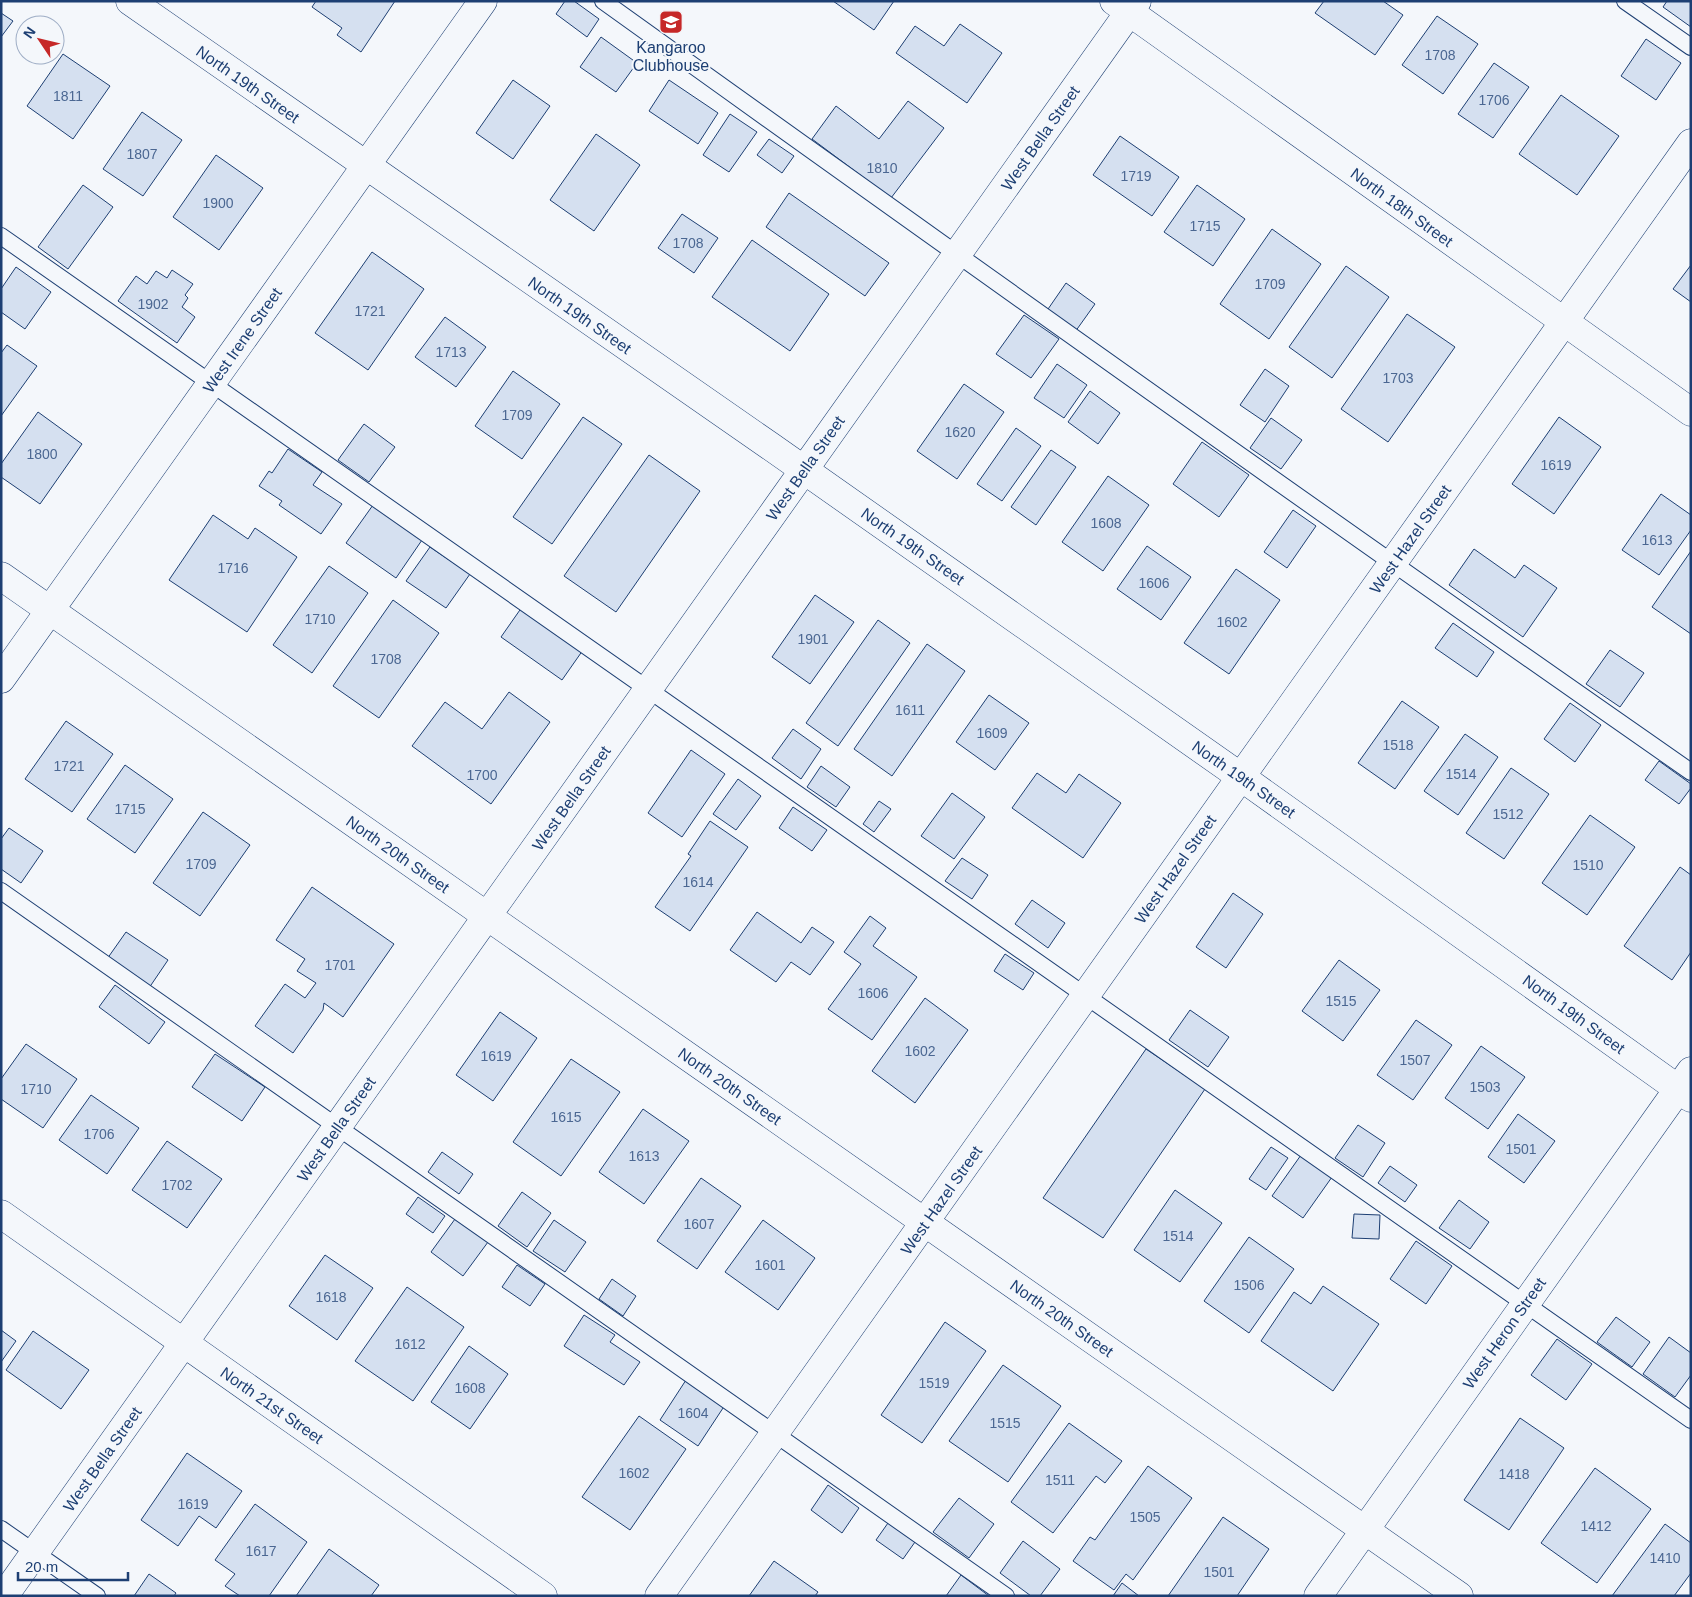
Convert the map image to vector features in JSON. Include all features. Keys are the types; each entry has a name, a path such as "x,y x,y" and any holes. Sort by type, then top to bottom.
{"street":[{"name":"North 19th Street","path":"130,1 1686,1086"},
{"name":"West Irene Street","path":"1,679 483,1"},
{"name":"West Bella Street","path":"4,1596 957,255 1127,5"},
{"name":"North 18th Street","path":"1127,5 1563,323 1691,412"},
{"name":"West Hazel Street","path":"660,1596 1691,143"},
{"name":"North 20th Street","path":"1,576 1459,1596"},
{"name":"West Heron Street","path":"1318,1596 1525,1304 1686,1086"},
{"name":"North 21st Street","path":"1,1214 543,1596"}],"lane":[{"path":"603,1 1392,564 1691,772"},
{"path":"1625,1 1691,47"},
{"path":"1,236 1691,1420"},
{"path":"1,891 1006,1596"},
{"path":"1,1528 96,1596"}],"building":[{"path":"316,1 395,1 361,52 337,35 342,28 312,7"},
{"path":"565,1 574,1 599,19 587,37 556,14"},
{"path":"833,1 894,1 874,30"},
{"path":"1324,1 1383,1 1403,15 1375,55 1315,13"},
{"path":"1667,1 1691,1 1691,27 1663,7"},
{"path":"1,13 13,21 1,37"},
{"path":"1437,16 1478,44 1443,94 1402,65"},
{"path":"960,24 1002,53 967,103 896,53 915,26 944,46"},
{"path":"601,37 637,63 616,92 580,67"},
{"path":"1646,39 1681,63 1656,100 1621,76"},
{"path":"65,55 110,86 73,139 27,106 55,65 65,65"},
{"path":"1494,63 1529,87 1493,138 1458,114"},
{"path":"513,80 550,106 513,159 476,133"},
{"path":"669,80 718,113 698,144 649,111"},
{"path":"1561,95 1619,136 1577,195 1519,154"},
{"path":"908,101 944,128 891,198 812,139 836,106 879,139"},
{"path":"142,112 182,140 143,196 103,169"},
{"path":"730,114 757,132 729,172 703,155"},
{"path":"596,134 640,165 594,231 550,200"},
{"path":"1120,136 1179,177 1152,216 1093,175"},
{"path":"769,139 794,156 782,173 757,155"},
{"path":"216,155 263,188 219,250 173,217"},
{"path":"83,185 113,207 68,269 38,247"},
{"path":"1197,185 1245,219 1213,266 1164,232"},
{"path":"789,193 889,263 865,296 766,227"},
{"path":"682,214 718,238 694,273 658,248"},
{"path":"1272,229 1321,264 1269,339 1220,304"},
{"path":"752,240 829,294 790,351 712,297"},
{"path":"372,252 424,289 368,370 315,333"},
{"path":"1691,265 1691,302 1673,289"},
{"path":"1346,266 1389,297 1332,378 1289,347"},
{"path":"16,267 51,292 25,329 1,312 1,289"},
{"path":"172,270 193,284 185,295 188,298 182,307 195,317 177,343 118,301 136,276 147,284 156,271 167,278"},
{"path":"1066,283 1095,304 1075,332 1046,312"},
{"path":"1407,314 1455,347 1388,442 1341,409"},
{"path":"1024,315 1059,339 1031,378 996,354"},
{"path":"445,317 486,347 456,387 415,357"},
{"path":"7,345 37,366 1,416 1,353"},
{"path":"1057,364 1087,385 1064,418 1034,398"},
{"path":"1265,369 1289,386 1265,422 1240,405"},
{"path":"513,371 560,404 522,459 475,426"},
{"path":"964,384 1004,412 957,479 917,451"},
{"path":"1090,391 1120,413 1098,444 1068,422"},
{"path":"38,412 82,444 40,504 1,477 1,464"},
{"path":"583,417 622,444 552,544 513,517"},
{"path":"1559,417 1601,447 1554,514 1512,484"},
{"path":"1271,418 1302,440 1281,469 1250,448"},
{"path":"364,424 395,447 369,482 338,460"},
{"path":"1016,428 1041,446 1002,501 977,484"},
{"path":"1202,442 1249,475 1219,517 1173,484"},
{"path":"288,449 322,472 313,485 342,504 321,534 279,505 282,501 259,486 269,471 272,473"},
{"path":"1051,450 1076,467 1036,525 1011,507"},
{"path":"649,455 700,491 616,612 564,576"},
{"path":"1108,476 1149,505 1103,571 1062,542"},
{"path":"1661,494 1691,515 1691,530 1659,575 1622,550"},
{"path":"373,505 422,540 396,578 346,543"},
{"path":"1293,510 1316,526 1287,568 1264,552"},
{"path":"213,515 248,539 255,528 297,557 247,632 169,580"},
{"path":"1147,546 1191,577 1161,620 1117,589"},
{"path":"430,547 470,574 446,608 406,581"},
{"path":"1474,549 1515,578 1524,565 1557,588 1523,637 1449,585"},
{"path":"1691,551 1691,634 1652,607"},
{"path":"329,566 368,593 312,673 273,645"},
{"path":"1236,569 1280,600 1229,674 1184,643"},
{"path":"815,595 854,622 810,684 772,657"},
{"path":"393,600 439,633 379,718 333,686"},
{"path":"522,607 583,650 562,680 501,637"},
{"path":"878,620 910,643 838,746 806,723"},
{"path":"1453,623 1494,652 1477,677 1435,648"},
{"path":"927,644 965,671 892,776 854,749"},
{"path":"1610,650 1644,673 1620,707 1586,684"},
{"path":"509,692 550,722 491,804 412,746 445,702 482,729"},
{"path":"989,695 1029,723 995,770 956,742"},
{"path":"1402,701 1439,727 1395,789 1358,763"},
{"path":"1570,703 1601,725 1575,762 1544,739"},
{"path":"66,721 113,754 72,812 25,779"},
{"path":"793,729 821,749 801,779 772,758"},
{"path":"1465,734 1498,757 1458,815 1424,791"},
{"path":"691,750 725,774 682,837 648,813"},
{"path":"1659,761 1691,784 1691,788 1679,804 1645,780"},
{"path":"125,765 173,799 135,853 87,819"},
{"path":"821,766 850,787 836,807 807,787"},
{"path":"1511,768 1549,794 1504,859 1466,833"},
{"path":"1037,773 1066,793 1079,774 1121,803 1083,858 1012,808"},
{"path":"738,779 761,796 736,830 713,814"},
{"path":"952,793 985,817 954,859 921,836"},
{"path":"879,801 891,809 874,832 863,824"},
{"path":"793,807 827,830 812,851 779,828"},
{"path":"203,812 250,845 200,916 153,883"},
{"path":"1590,815 1635,847 1587,915 1542,883"},
{"path":"710,821 748,847 690,931 655,907 691,856 688,854"},
{"path":"9,828 43,851 21,883 1,869 1,839"},
{"path":"962,858 988,875 972,899 945,881"},
{"path":"1680,867 1691,875 1691,952 1672,980 1624,946"},
{"path":"312,887 394,944 343,1017 324,1003 323,1010 293,1053 255,1026 285,984 305,998 316,983 297,971 305,959 276,940"},
{"path":"1233,893 1263,914 1226,968 1196,947"},
{"path":"1032,900 1065,923 1048,948 1015,924"},
{"path":"757,912 801,943 812,927 834,942 810,975 791,962 776,982 730,950"},
{"path":"870,916 886,928 873,946 917,977 872,1040 828,1009 861,964 844,952"},
{"path":"126,932 168,960 149,988 107,959"},
{"path":"1005,954 1034,973 1023,990 994,971"},
{"path":"1339,960 1380,990 1343,1041 1302,1011"},
{"path":"115,985 165,1022 149,1044 99,1007"},
{"path":"925,998 968,1030 915,1103 872,1071"},
{"path":"1190,1010 1229,1037 1208,1067 1169,1040"},
{"path":"500,1012 537,1038 493,1101 456,1075"},
{"path":"1416,1020 1452,1045 1413,1100 1377,1075"},
{"path":"26,1044 77,1079 43,1128 1,1099 1,1079"},
{"path":"1481,1046 1525,1077 1488,1129 1445,1098"},
{"path":"1146,1049 1205,1089 1103,1238 1043,1198"},
{"path":"215,1054 265,1087 242,1121 192,1087"},
{"path":"571,1059 620,1092 561,1176 513,1142"},
{"path":"91,1095 139,1128 107,1174 59,1140"},
{"path":"643,1109 689,1141 644,1204 599,1172"},
{"path":"1518,1114 1555,1141 1524,1183 1488,1157"},
{"path":"1358,1125 1385,1143 1363,1177 1335,1158"},
{"path":"167,1141 222,1179 187,1228 132,1190"},
{"path":"1271,1147 1288,1158 1266,1190 1249,1179"},
{"path":"442,1152 473,1174 459,1194 428,1172"},
{"path":"1301,1155 1332,1177 1303,1218 1272,1196"},
{"path":"1390,1166 1417,1185 1405,1202 1378,1183"},
{"path":"701,1178 741,1206 697,1269 657,1241"},
{"path":"1175,1190 1222,1223 1180,1282 1134,1250"},
{"path":"522,1192 551,1213 527,1247 498,1226"},
{"path":"418,1197 445,1216 433,1233 406,1214"},
{"path":"1459,1200 1489,1222 1470,1249 1439,1228"},
{"path":"1354,1214 1380,1215 1379,1239 1352,1238"},
{"path":"455,1219 488,1242 463,1276 431,1252"},
{"path":"554,1220 586,1242 565,1272 533,1251"},
{"path":"763,1220 815,1258 778,1310 725,1272"},
{"path":"1249,1237 1294,1269 1249,1333 1204,1301"},
{"path":"1416,1241 1452,1266 1426,1304 1390,1279"},
{"path":"325,1255 373,1288 337,1340 289,1306"},
{"path":"517,1265 545,1284 530,1306 502,1287"},
{"path":"612,1279 636,1296 623,1316 599,1299"},
{"path":"1323,1286 1379,1324 1333,1391 1261,1341 1294,1292 1311,1304"},
{"path":"407,1287 464,1327 413,1401 355,1361"},
{"path":"584,1315 615,1335 610,1342 640,1362 624,1385 564,1346"},
{"path":"1616,1317 1650,1342 1632,1367 1597,1342"},
{"path":"945,1322 986,1351 922,1443 881,1415"},
{"path":"1,1330 16,1341 1,1362"},
{"path":"33,1331 89,1370 61,1409 6,1370"},
{"path":"1669,1337 1691,1353 1691,1375 1675,1397 1643,1374"},
{"path":"1557,1339 1592,1364 1566,1400 1531,1375"},
{"path":"469,1346 508,1374 470,1429 431,1402"},
{"path":"1003,1365 1061,1406 1008,1482 949,1441"},
{"path":"686,1380 725,1405 698,1446 660,1420"},
{"path":"639,1416 686,1449 630,1530 582,1497"},
{"path":"1520,1418 1564,1448 1509,1530 1464,1500"},
{"path":"1069,1423 1122,1461 1105,1483 1096,1476 1053,1533 1011,1502"},
{"path":"187,1453 242,1491 216,1528 199,1516 178,1546 141,1520"},
{"path":"1148,1466 1192,1498 1133,1580 1126,1574 1114,1590 1073,1561 1090,1537 1095,1540"},
{"path":"1595,1468 1651,1509 1597,1583 1541,1543"},
{"path":"828,1485 859,1508 842,1533 811,1510"},
{"path":"959,1498 994,1524 969,1558 933,1532"},
{"path":"255,1504 307,1542 269,1596 240,1596 225,1586 235,1574 215,1560"},
{"path":"1223,1517 1269,1549 1237,1596 1168,1596"},
{"path":"888,1523 915,1542 903,1559 876,1540"},
{"path":"1665,1524 1691,1543 1691,1573 1674,1596 1612,1596"},
{"path":"1023,1541 1060,1569 1040,1596 1031,1596 1000,1573"},
{"path":"329,1549 379,1585 371,1596 296,1596"},
{"path":"774,1561 818,1592 815,1596 749,1596"},
{"path":"149,1574 176,1593 174,1596 134,1596"},
{"path":"961,1575 989,1596 946,1596"},
{"path":"1122,1583 1139,1596 1113,1596"}],"place":[{"name":"Kangaroo Clubhouse","path":"671,22"}]}
